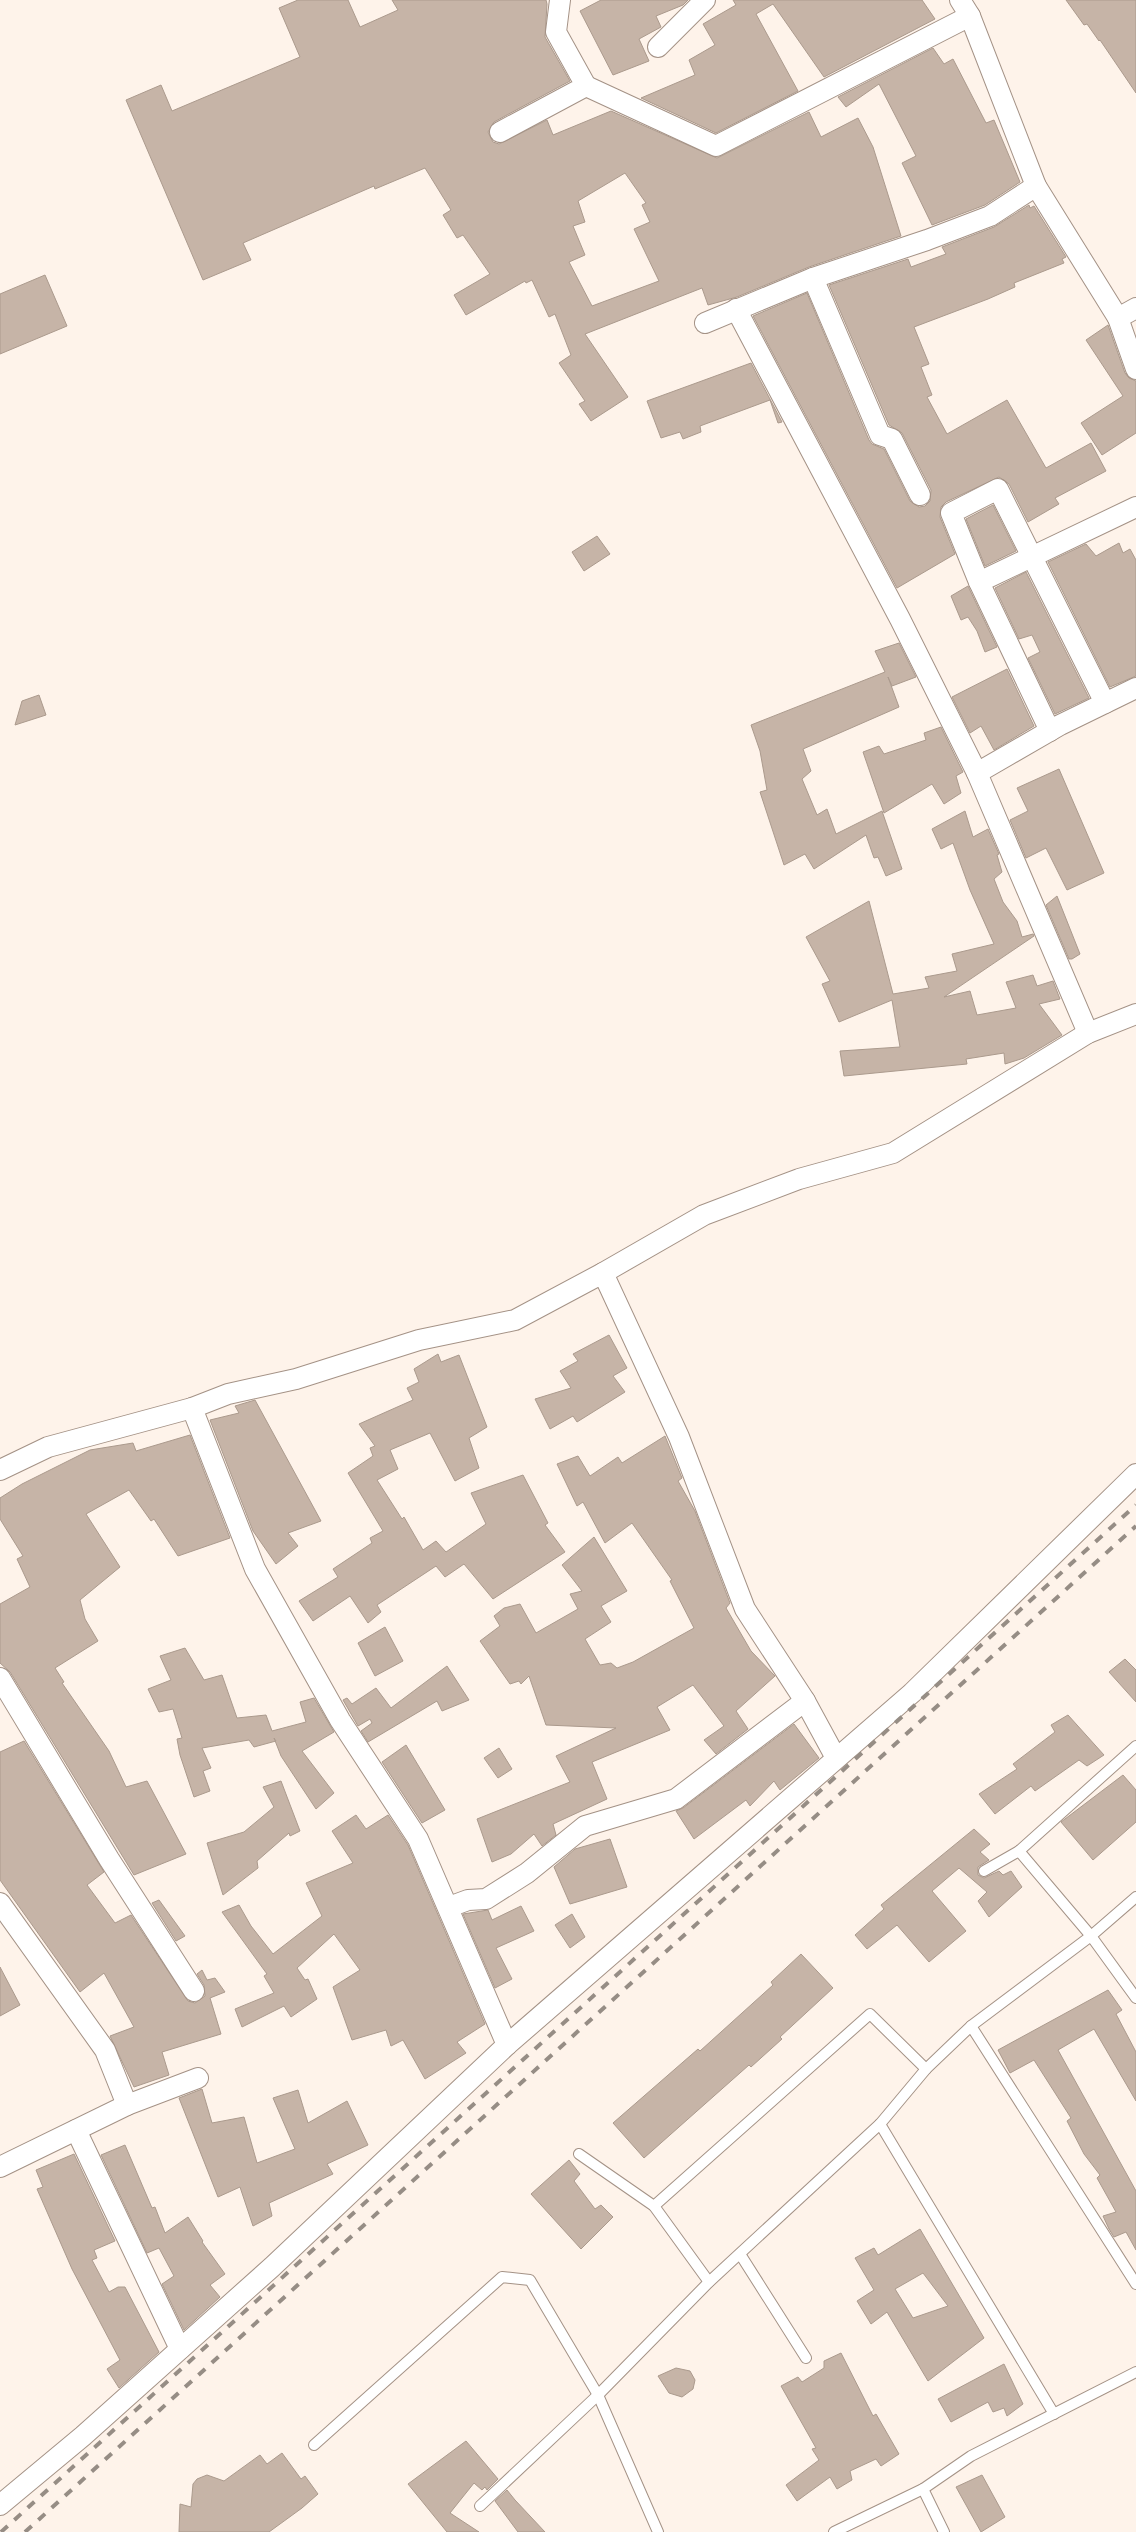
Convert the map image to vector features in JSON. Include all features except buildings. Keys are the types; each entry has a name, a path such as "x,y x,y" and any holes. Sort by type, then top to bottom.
{"street":[{"path":"560,0 556,32 586,86 716,146 966,8 1036,186 1118,318 1136,369"},
{"path":"658,47 704,0"},
{"path":"500,132 586,86"},
{"path":"705,322 813,278 927,240 990,216 1036,186"},
{"path":"813,278 880,435 892,439 920,495"},
{"path":"1118,318 1136,308"},
{"path":"736,309 900,619 977,774 1088,1033"},
{"path":"1050,730 979,582 951,513 998,489 1105,703"},
{"path":"979,582 1136,507"},
{"path":"977,774 1050,730 1136,688"},
{"path":"0,1470 48,1447 192,1408 228,1394 296,1379 419,1340 515,1320 603,1273 704,1215 799,1179 893,1153 1088,1033 1136,1014"},
{"path":"603,1273 679,1437 745,1609 805,1701 836,1758"},
{"path":"192,1408 255,1569 340,1720 418,1839 507,2045"},
{"path":"0,2505 83,2436 272,2267 507,2045 912,1693 1136,1474"},
{"path":"0,1678 109,1859 194,1991"},
{"path":"449,1907 468,1900 486,1900 527,1873 585,1826 676,1799 805,1701"},
{"path":"0,1903 105,2050 126,2105"},
{"path":"0,2167 126,2105 198,2078"},
{"path":"76,2130 180,2349"}],"lane":[{"path":"984,1871 1019,1851 1136,1746"},
{"path":"1019,1851 1092,1936 1136,1998"},
{"path":"480,2506 598,2395 709,2282 880,2124 926,2069 971,2026 1092,1936 1136,1897"},
{"path":"654,2206 870,2014 926,2069"},
{"path":"971,2026 1136,2284"},
{"path":"880,2124 1054,2414"},
{"path":"579,2154 654,2206 709,2282"},
{"path":"740,2254 806,2358"},
{"path":"314,2445 502,2277 530,2280 598,2395 658,2532"},
{"path":"834,2532 923,2489 971,2456 1136,2372"},
{"path":"923,2489 944,2532"}],"railway":[{"path":"1,2532 1136,1505"},
{"path":"25,2532 1136,1526"}]}
